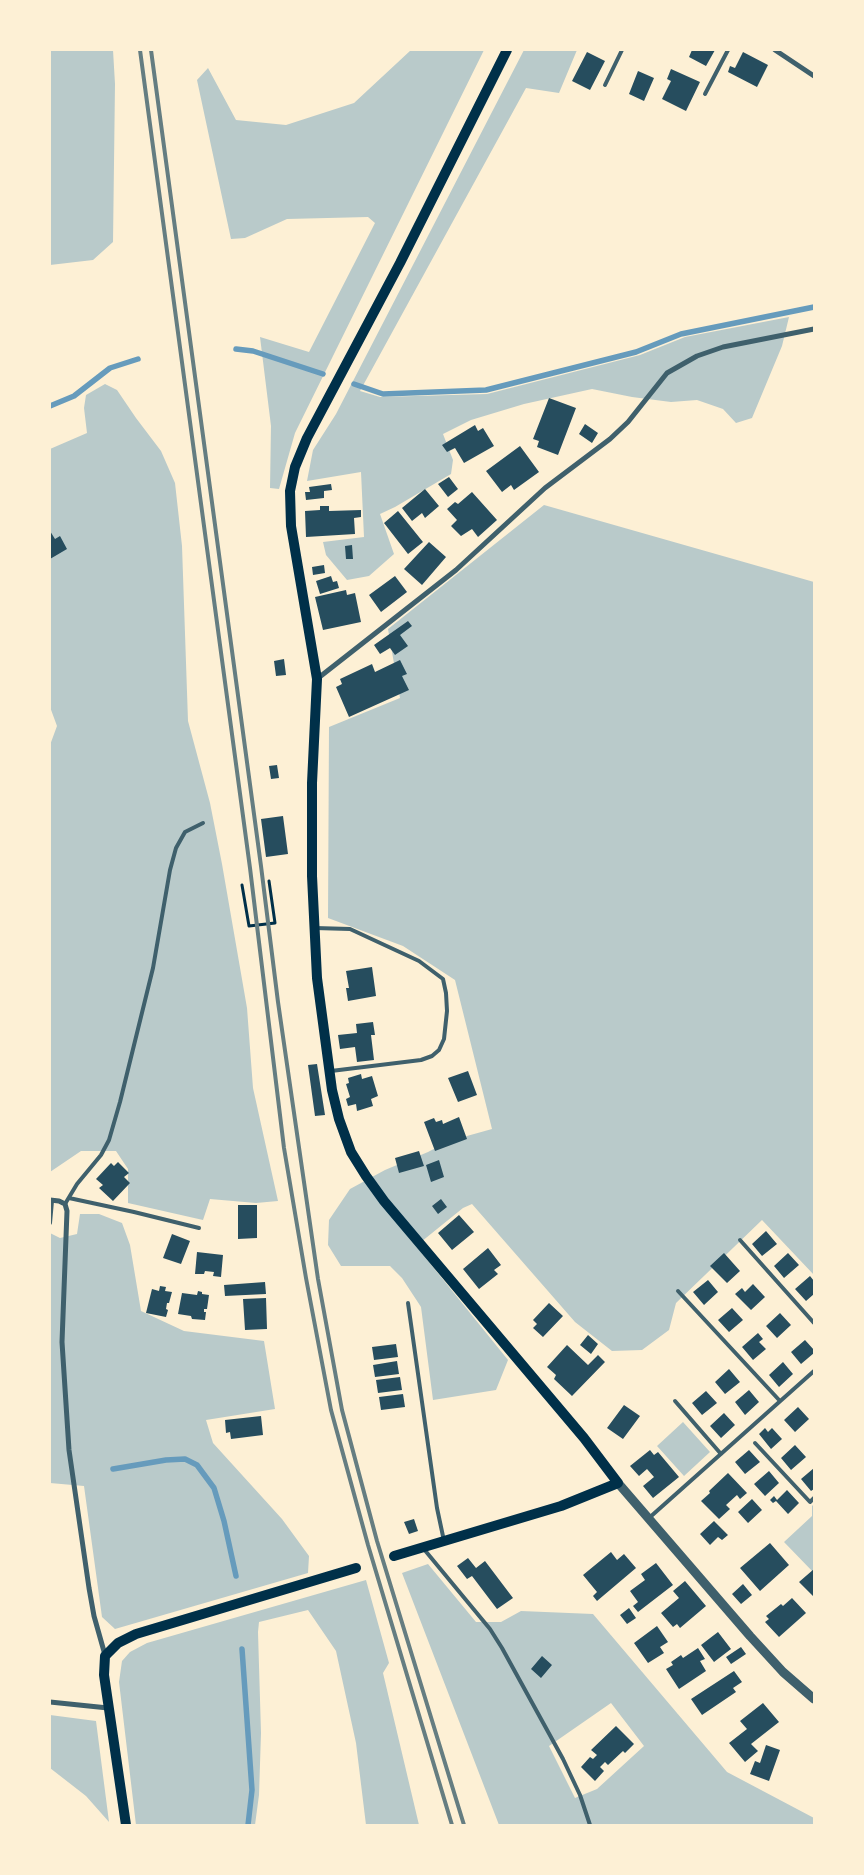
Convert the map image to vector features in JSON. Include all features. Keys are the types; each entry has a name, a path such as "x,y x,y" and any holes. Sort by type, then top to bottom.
{"main road":[{"path":"394,1556 561,1506 618,1482 571,1423 384,1201 352,1152 339,1119 329,1071 314,928 312,783 317,679 291,526 290,491 295,467 307,438 400,263 507,50"},
{"path":"126,1825 108,1708 104,1675 105,1656 118,1643 136,1634 356,1568"}],"street":[{"path":"775,50 814,76"},
{"path":"317,679 456,570 545,488 610,439 628,422 668,373 697,356 723,347 814,329"},
{"path":"51,1201 65,1204 67,1211 62,1342 70,1450 89,1588 94,1616 105,1656"},
{"path":"618,1482 782,1672 814,1699"},
{"path":"50,1702 108,1708"}],"lane":[{"path":"605,85 622,50"},
{"path":"705,94 728,50"},
{"path":"65,1204 77,1184 101,1155 108,1140 120,1102 153,968 170,870 176,848 185,832 203,823"},
{"path":"314,928 350,929 419,961 443,979 446,993 447,1010 444,1039 439,1050 432,1056 422,1060 329,1071"},
{"path":"69,1198 198,1228"},
{"path":"50,1223 51,1201"},
{"path":"740,1240 814,1323"},
{"path":"678,1291 780,1401"},
{"path":"408,1303 444,1542"},
{"path":"649,1518 814,1371"},
{"path":"675,1400 721,1454"},
{"path":"755,1443 810,1502 814,1498"},
{"path":"423,1548 490,1629 502,1648 563,1759 580,1795 590,1825"}],"path":[{"path":"242,885 249,926 276,923 270,881"}],"shaded area":[{"path":"50,50 113,50 115,84 113,242 93,260 50,265"},
{"path":"411,50 484,50 295,433 279,489 270,488 271,426 260,337 309,352 375,223 368,217 287,219 245,238 231,239 197,80 208,68 236,120 286,125 354,103"},
{"path":"524,50 577,50 559,93 526,88 360,391 380,397 487,394 640,355 685,337 789,317 782,346 752,418 736,423 723,409 697,400 671,402 592,389 524,404 471,420 443,434 453,460 451,474 380,514 394,554 369,576 347,580 326,555 323,542 364,537 361,472 307,481 313,450 336,414"},
{"path":"105,384 117,390 161,451 175,483 182,546 188,721 210,803 222,864 247,1008 253,1088 278,1201 256,1203 210,1199 203,1220 128,1203 128,1169 116,1151 81,1151 50,1172 50,745 57,726 50,707 50,449 87,433 84,408 86,395"},
{"path":"544,505 814,582 814,1275 762,1220 676,1303 669,1330 642,1350 612,1351 575,1322 472,1204 463,1208 416,1246 508,1360 496,1390 433,1400 421,1307 402,1278 390,1266 341,1266 328,1245 329,1220 350,1189 385,1170 449,1141 492,1129 455,980 403,946 328,918 329,727 400,698 388,629"},
{"path":"80,1214 99,1214 122,1223 130,1245 141,1311 184,1331 264,1341 275,1409 206,1420 213,1443 282,1519 309,1556 308,1573 115,1629 102,1617 84,1486 50,1483 50,1233 60,1238 77,1234"},
{"path":"683,1422 710,1452 684,1476 657,1446"},
{"path":"814,1504 814,1573 784,1542 812,1516 812,1506"},
{"path":"428,1564 476,1622 501,1622 521,1611 593,1614 727,1772 814,1818 814,1825 499,1825 402,1573","holes":["611,1703 644,1746 597,1789 575,1798 549,1746"]},
{"path":"366,1580 389,1663 383,1673 419,1825 366,1825 356,1743 336,1651 308,1610 259,1622 261,1733 259,1795 255,1825 136,1825 119,1682 122,1661 130,1652 147,1643"},
{"path":"50,1715 96,1721 109,1822 86,1796 50,1768"}],"building":[{"path":"692,50 715,50 706,66 689,57"},
{"path":"587,52 605,61 590,90 572,81"},
{"path":"743,52 768,65 757,87 728,72 730,66 735,68"},
{"path":"671,69 700,82 686,111 662,99 671,81 667,79"},
{"path":"638,71 654,78 644,101 629,94"},
{"path":"549,398 576,408 558,455 537,447 539,441 533,439"},
{"path":"585,424 598,433 592,443 579,434"},
{"path":"475,425 478,431 483,428 494,446 464,463 455,448 447,452 442,445"},
{"path":"520,446 539,472 514,490 511,485 502,492 486,471"},
{"path":"449,477 458,489 448,497 438,484"},
{"path":"331,484 332,490 324,491 324,498 306,500 305,492 310,492 309,487"},
{"path":"425,489 439,506 425,518 422,513 412,521 402,508"},
{"path":"472,492 497,520 478,537 472,529 461,536 451,526 457,520 447,509 455,502 458,504"},
{"path":"320,506 329,506 329,511 361,510 361,517 354,518 355,534 306,537 305,511 320,510"},
{"path":"398,511 423,542 408,554 384,523"},
{"path":"50,531 55,539 60,536 67,549 50,559"},
{"path":"429,542 446,557 422,585 404,569"},
{"path":"352,545 353,559 346,559 345,546"},
{"path":"324,565 325,573 313,575 312,567"},
{"path":"331,576 333,582 337,581 339,588 320,594 316,581"},
{"path":"395,576 407,592 381,612 369,595"},
{"path":"346,590 347,595 355,593 361,622 323,630 315,597"},
{"path":"408,621 412,626 400,635 408,646 395,655 390,648 380,654 374,645"},
{"path":"284,659 286,675 276,676 274,661"},
{"path":"400,660 407,674 402,676 409,690 349,717 336,687 342,684 340,679 372,664 375,672"},
{"path":"277,765 279,778 271,779 269,766"},
{"path":"283,816 288,854 266,857 261,819"},
{"path":"372,967 376,996 348,1001 346,988 349,988 346,971"},
{"path":"373,1022 375,1035 371,1035 374,1060 357,1062 355,1047 340,1049 338,1035 357,1033 356,1024"},
{"path":"317,1064 325,1115 315,1116 308,1065"},
{"path":"468,1071 477,1095 458,1102 448,1078"},
{"path":"361,1074 362,1079 372,1076 378,1096 371,1099 373,1106 357,1111 356,1104 348,1106 346,1099 350,1097 346,1084 349,1083 348,1078"},
{"path":"459,1117 467,1139 435,1151 424,1122 434,1118 436,1122 442,1120 443,1124"},
{"path":"419,1151 424,1166 399,1173 395,1158"},
{"path":"439,1160 444,1177 431,1182 426,1165"},
{"path":"118,1162 129,1173 124,1177 130,1183 113,1201 99,1188 103,1185 96,1179 111,1163 114,1166"},
{"path":"441,1199 447,1207 438,1214 432,1206"},
{"path":"238,1205 257,1205 257,1238 238,1239"},
{"path":"459,1215 474,1232 452,1250 438,1233"},
{"path":"766,1231 777,1244 762,1256 752,1244"},
{"path":"172,1234 190,1241 181,1264 163,1258"},
{"path":"488,1248 501,1265 494,1270 498,1274 479,1289 463,1269"},
{"path":"197,1252 223,1255 221,1277 213,1276 214,1272 205,1271 204,1274 195,1274"},
{"path":"724,1253 740,1271 727,1283 710,1266"},
{"path":"788,1253 799,1265 784,1278 774,1266"},
{"path":"810,1276 814,1281 814,1294 806,1301 795,1289"},
{"path":"708,1280 718,1292 704,1305 693,1292"},
{"path":"265,1282 266,1294 225,1296 224,1285"},
{"path":"753,1284 765,1297 751,1310 735,1294 742,1288 745,1292"},
{"path":"160,1286 166,1287 165,1291 172,1292 169,1303 167,1303 166,1317 146,1313 152,1289 159,1291"},
{"path":"198,1291 209,1295 207,1309 204,1309 204,1312 206,1312 205,1320 192,1319 191,1316 178,1314 182,1293 197,1295"},
{"path":"266,1298 267,1329 245,1330 243,1299"},
{"path":"549,1303 563,1316 543,1337 533,1328 537,1324 533,1320"},
{"path":"732,1308 743,1320 729,1332 718,1320"},
{"path":"780,1313 791,1325 777,1338 766,1326"},
{"path":"758,1333 763,1339 759,1342 766,1349 753,1360 742,1347"},
{"path":"588,1335 598,1344 591,1354 580,1345"},
{"path":"805,1340 814,1350 814,1353 801,1364 791,1352"},
{"path":"396,1344 398,1357 374,1360 372,1347"},
{"path":"567,1345 588,1365 598,1355 605,1362 572,1396 554,1379 556,1375 547,1367"},
{"path":"397,1361 399,1374 375,1377 373,1365"},
{"path":"783,1362 793,1374 779,1387 769,1375"},
{"path":"729,1369 740,1382 725,1394 715,1382"},
{"path":"400,1377 402,1390 378,1393 376,1380"},
{"path":"749,1390 759,1402 745,1415 735,1402"},
{"path":"706,1391 717,1403 702,1415 692,1403"},
{"path":"403,1394 405,1407 381,1410 379,1397"},
{"path":"624,1405 640,1416 623,1439 607,1428"},
{"path":"798,1407 809,1419 795,1432 784,1420"},
{"path":"724,1413 735,1425 721,1438 710,1426"},
{"path":"261,1416 263,1435 231,1439 230,1432 226,1433 225,1420"},
{"path":"765,1428 768,1432 772,1428 782,1439 771,1449 759,1434"},
{"path":"795,1445 806,1457 791,1470 781,1458"},
{"path":"650,1450 654,1455 658,1452 679,1477 653,1498 643,1486 654,1477 647,1469 639,1476 630,1466"},
{"path":"749,1450 760,1462 745,1474 735,1462"},
{"path":"814,1468 814,1489 811,1491 801,1479"},
{"path":"769,1471 779,1483 765,1496 754,1484"},
{"path":"728,1473 747,1493 740,1499 737,1495 726,1505 730,1509 719,1519 701,1501"},
{"path":"787,1490 799,1503 788,1514 776,1501 773,1503 770,1500 774,1496 777,1500"},
{"path":"752,1499 762,1510 748,1523 738,1512"},
{"path":"414,1519 418,1531 409,1534 404,1522"},
{"path":"714,1521 728,1535 722,1540 718,1537 710,1545 700,1534"},
{"path":"770,1543 789,1565 760,1591 740,1568"},
{"path":"611,1552 617,1560 624,1554 636,1568 597,1601 593,1596 597,1592 583,1575"},
{"path":"468,1558 476,1568 485,1561 513,1598 497,1609 472,1576 467,1579 457,1566"},
{"path":"656,1563 673,1585 638,1612 633,1606 638,1602 630,1591 645,1580 641,1574"},
{"path":"814,1569 814,1597 799,1582"},
{"path":"685,1581 706,1606 680,1628 677,1624 673,1627 661,1613 679,1598 673,1591"},
{"path":"743,1584 752,1595 741,1604 732,1594"},
{"path":"792,1598 806,1613 779,1637 765,1622 769,1619 766,1616"},
{"path":"629,1608 636,1618 627,1624 620,1615"},
{"path":"657,1626 668,1642 660,1647 664,1653 648,1663 634,1643"},
{"path":"718,1632 731,1649 714,1662 701,1645"},
{"path":"741,1647 746,1654 731,1664 726,1657"},
{"path":"698,1648 705,1659 700,1661 706,1671 679,1689 666,1669 673,1665 671,1662 681,1655 683,1658"},
{"path":"542,1656 552,1665 541,1678 531,1669"},
{"path":"734,1671 742,1682 733,1688 736,1692 702,1715 691,1699"},
{"path":"763,1703 779,1722 751,1744 758,1751 745,1762 729,1743 747,1729 740,1721"},
{"path":"616,1726 634,1744 608,1765 605,1762 600,1767 604,1771 595,1781 581,1767 590,1757 593,1759 597,1755 591,1750"},
{"path":"766,1745 780,1750 769,1781 750,1774 755,1761 760,1763"}],"waterway":[{"path":"354,384 383,394 486,390 636,352 681,334 814,307"},
{"path":"236,349 253,351 323,374"},
{"path":"50,406 74,396 110,368 138,359"},
{"path":"113,1469 166,1460 185,1459 197,1465 214,1488 224,1521 236,1576"},
{"path":"242,1649 252,1790 248,1825"}],"railway":[{"path":"140,50 250,868 284,1148 306,1278 331,1410 368,1545 452,1825"},
{"path":"151,50 278,1002 318,1279 342,1410 377,1541 464,1825"}]}
